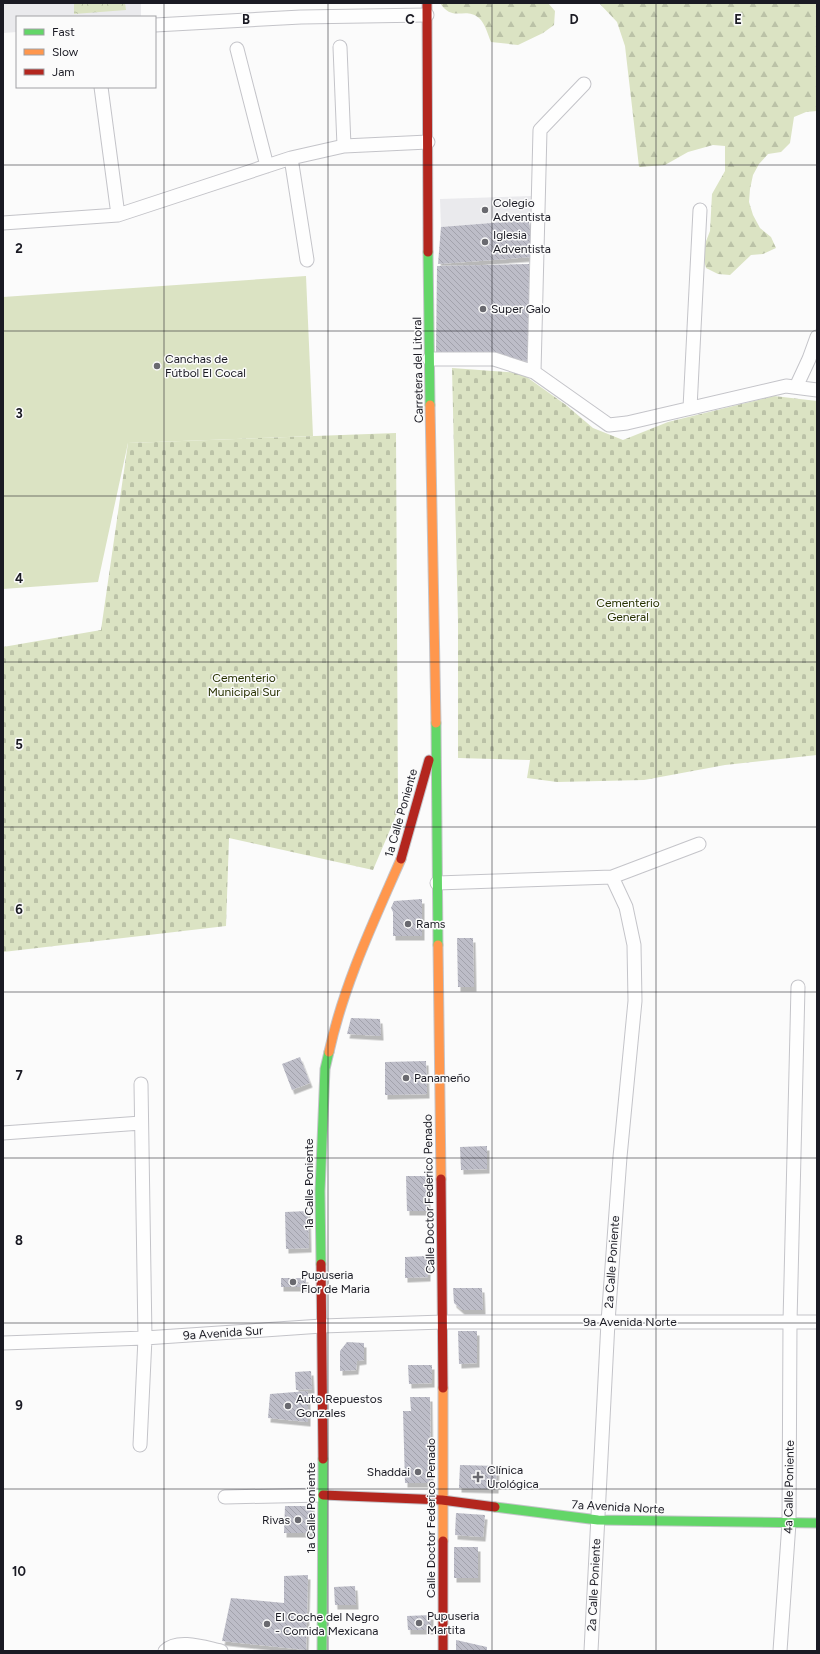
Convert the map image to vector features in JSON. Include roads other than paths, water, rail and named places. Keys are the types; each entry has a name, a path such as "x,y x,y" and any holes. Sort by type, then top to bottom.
{"main road":[{"name":"Carretera del Litoral","path":"427,9 429,359 434,585 435,736"},
{"name":"1a Calle Poniente","path":"322,1651 323,1495 320,1191 325,1069 337,1015 354,965 407,855 435,736"},
{"name":"Calle Doctor Federico Penado","path":"435,736 442,1322 443,1651"},
{"path":"427,859 437,878"},
{"name":"7a Avenida Norte","path":"323,1495 442,1500 598,1520 817,1523"}],"street":[{"path":"156,25 427,9"},
{"path":"340,47 344,146"},
{"path":"238,49 267,166"},
{"path":"534,372 540,130 584,84"},
{"path":"101,88 118,215"},
{"path":"3,223 118,215 291,158 344,146 428,142"},
{"path":"291,158 307,260"},
{"path":"690,408 700,210"},
{"path":"796,387 817,337"},
{"path":"429,359 494,359 534,372 609,425 627,423 786,386 817,390"},
{"path":"437,878 612,877 699,844"},
{"name":"2a Calle Poniente","path":"591,1651 608,1322 620,1157 635,1002 634,945 626,907 612,877"},
{"name":"4a Calle Poniente","path":"780,1651 789,1523 790,1322 798,987"},
{"path":"140,1445 145,1338 141,1084"},
{"path":"3,1132 141,1123"},
{"name":"9a Avenida Sur","path":"3,1343 145,1338 322,1326 442,1322"},
{"name":"9a Avenida Norte","path":"442,1322 817,1322"},
{"path":"225,1497 323,1495"},
{"path":"167,1650 182,1645 221,1651"}],"place":[{"name":"Colegio Adventista","path":"485,210"},
{"name":"Iglesia Adventista","path":"485,242"},
{"name":"Super Galo","path":"483,309"},
{"name":"Canchas de Fútbol El Cocal","path":"157,366"},
{"name":"Rams","path":"408,924"},
{"name":"Panameño","path":"406,1078"},
{"name":"Pupuseria Flor de Maria","path":"293,1282"},
{"name":"Auto Repuestos Gonzales","path":"288,1406"},
{"name":"Shaddai","path":"418,1472"},
{"name":"Clínica Urológica","path":"478,1477"},
{"name":"Rivas","path":"298,1520"},
{"name":"Pupuseria Martita","path":"419,1623"},
{"name":"El Coche del Negro - Comida Mexicana","path":"267,1624"}],"park label":[{"name":"Cementerio General","path":"628,610"},
{"name":"Cementerio Municipal Sur","path":"244,685"}]}
